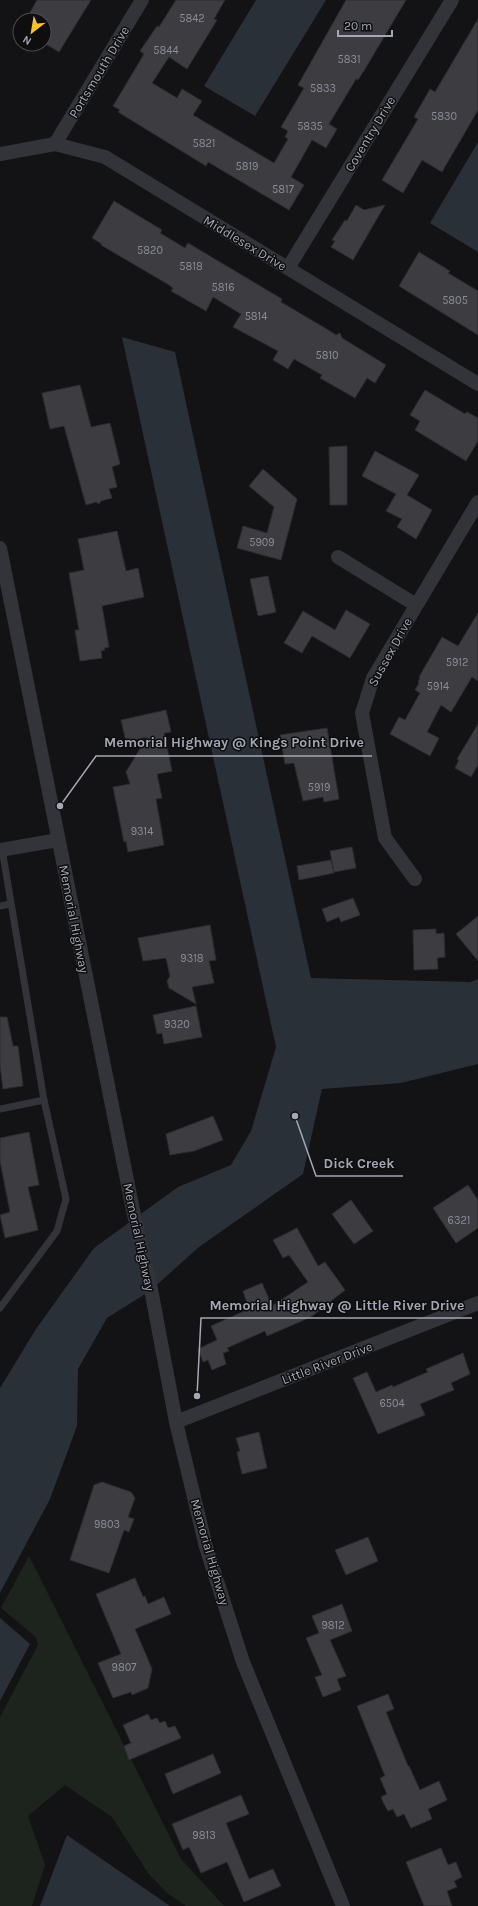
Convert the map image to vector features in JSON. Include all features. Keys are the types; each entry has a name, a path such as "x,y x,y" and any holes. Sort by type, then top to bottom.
{"street":[{"name":"Portsmouth Drive","path":"55,144 142,0"},
{"name":"Coventry Drive","path":"288,268 452,0"},
{"name":"Middlesex Drive","path":"0,154 55,144 105,157 478,384"},
{"name":"Sussex Drive","path":"415,878 385,838 362,713 373,678 478,502"},
{"name":"Memorial Highway","path":"0,548 133,1210 150,1284 176,1422 206,1548 243,1662 343,1906"},
{"path":"338,557 416,605"},
{"path":"1,849 58,840"},
{"name":"Little River Drive","path":"176,1422 478,1304"}],"lane":[{"path":"0,1308 57,1232 66,1199 44,1100 1,849"},
{"path":"0,906 10,904"},
{"path":"0,1109 44,1100"}],"shaded area":[{"path":"256,0 326,0 255,116 204,86"},
{"path":"478,142 478,252 430,223"},
{"path":"122,337 175,352 311,978 470,982 478,979 478,1064 401,1083 322,1089 303,1174 199,1247 150,1291 107,1318 78,1369 77,1426 50,1499 0,1593 0,1388 36,1329 94,1248 178,1187 231,1165 251,1131 276,1047"},
{"path":"29,1556 181,1859 224,1906 186,1906 167,1893 148,1873 112,1817 65,1785 28,1816 45,1865 32,1906 0,1906 0,1717 38,1645 36,1637 1,1608"},
{"path":"0,1618 30,1644 0,1701"},
{"path":"67,1835 170,1906 40,1906"}],"building":[{"path":"37,0 91,0 59,52 52,48 52,12 30,12"},
{"path":"176,0 225,0 214,19 217,20 187,69 169,57 152,83 177,98 182,89 202,101 193,115 274,163 288,139 285,137 288,131 281,127 304,88 298,85 346,0 406,0 365,69 358,80 356,79 329,124 337,129 326,148 312,140 291,177 304,185 289,210 208,162 206,166 118,112 120,110 113,106 144,54 140,51 157,26 159,27"},
{"path":"478,19 478,110 442,172 422,160 403,193 382,180 418,119 414,117 430,89 435,92"},
{"path":"114,201 162,230 160,233 185,248 188,243 282,299 281,302 336,335 340,333 342,338 386,365 375,383 367,378 355,398 320,378 322,375 294,359 288,369 273,360 278,351 233,327 241,314 213,297 206,311 171,291 173,288 169,285 101,245 102,244 92,238"},
{"path":"356,205 364,210 385,205 353,260 331,247 335,241 332,240 345,220 347,221"},
{"path":"419,252 450,271 448,273 478,291 478,335 399,286"},
{"path":"80,385 91,427 110,423 120,464 112,467 117,487 109,489 112,498 101,501 99,504 96,502 86,505 64,426 50,429 42,393"},
{"path":"425,390 465,414 467,412 478,418 478,441 466,461 415,430 420,421 410,415"},
{"path":"347,446 347,505 330,505 329,447"},
{"path":"375,451 419,475 407,495 432,510 416,539 397,527 402,519 386,511 396,494 362,476"},
{"path":"263,469 297,499 281,560 237,548 243,526 267,533 274,507 249,486"},
{"path":"117,531 126,571 138,568 144,597 102,606 109,647 104,648 105,650 101,651 102,658 80,661 75,630 79,630 69,573 84,570 78,539"},
{"path":"268,576 276,612 258,616 250,579"},
{"path":"346,610 370,624 350,658 312,636 302,653 284,643 303,611 335,630"},
{"path":"478,613 478,681 472,677 451,712 441,705 427,732 439,738 430,756 390,734 399,717 405,720 420,693 415,690 419,683 419,677 442,637 458,646"},
{"path":"166,710 171,732 164,733 172,771 157,774 162,798 156,799 164,845 128,852 126,841 124,842 113,787 130,784 126,772 147,737 126,742 121,720"},
{"path":"478,724 478,765 471,777 455,768 459,760 457,759"},
{"path":"327,728 339,799 324,802 323,797 303,801 294,763 285,764 280,735"},
{"path":"352,847 356,868 334,872 330,851"},
{"path":"331,860 334,873 299,880 297,866"},
{"path":"353,898 360,915 341,922 339,917 327,922 322,909"},
{"path":"478,916 478,961 456,934"},
{"path":"210,925 216,960 209,961 214,983 192,987 196,1004 169,988 167,981 170,976 166,958 143,961 138,938"},
{"path":"436,929 436,934 444,933 445,957 437,958 438,969 414,970 413,930"},
{"path":"196,1006 202,1037 164,1044 162,1033 157,1034 153,1015"},
{"path":"0,1017 7,1017 13,1046 18,1046 23,1086 3,1089 0,1066"},
{"path":"213,1116 223,1140 194,1151 170,1155 166,1134"},
{"path":"29,1132 39,1185 28,1187 38,1230 5,1238 0,1215 10,1212 0,1161 0,1138"},
{"path":"468,1185 478,1200 478,1228 456,1243 433,1208"},
{"path":"351,1200 373,1231 354,1244 332,1214"},
{"path":"297,1228 318,1266 325,1262 345,1290 311,1317 267,1336 265,1331 227,1348 229,1351 223,1353 226,1364 212,1370 208,1360 203,1362 198,1349 217,1340 211,1326 249,1309 243,1291 262,1283 272,1306 308,1282 289,1255 283,1258 273,1240"},
{"path":"463,1353 470,1374 451,1383 454,1390 420,1404 425,1415 378,1434 353,1378 367,1372 376,1392 392,1385 393,1387 428,1372 426,1369"},
{"path":"259,1432 267,1468 242,1474 237,1452 240,1451 236,1438"},
{"path":"102,1482 131,1492 135,1498 128,1517 134,1519 129,1532 124,1530 109,1573 70,1560 94,1485"},
{"path":"368,1537 378,1561 346,1575 335,1550"},
{"path":"135,1578 143,1597 145,1596 148,1604 164,1597 171,1614 135,1629 152,1669 148,1688 132,1695 131,1692 113,1698 98,1663 121,1654 96,1594"},
{"path":"342,1604 352,1631 330,1640 346,1676 337,1679 341,1690 323,1697 315,1677 322,1675 306,1638 319,1633 312,1616"},
{"path":"388,1694 394,1709 386,1712 408,1766 420,1790 439,1781 447,1800 428,1809 432,1819 411,1828 404,1814 397,1817 393,1809 388,1811 384,1804 381,1797 387,1794 380,1778 385,1776 357,1706"},
{"path":"148,1714 151,1720 157,1718 160,1723 165,1721 168,1728 175,1726 181,1738 129,1760 124,1746 131,1743 123,1725"},
{"path":"213,1754 221,1773 173,1794 165,1774"},
{"path":"241,1795 249,1814 226,1823 249,1879 273,1869 281,1886 244,1902 227,1862 201,1873 189,1847 183,1850 172,1824"},
{"path":"441,1848 448,1865 456,1862 462,1877 454,1881 457,1887 447,1891 452,1906 424,1906 406,1862"}],"place":[{"name":"Memorial Highway @ Kings Point Drive","path":"60,806"},
{"name":"Dick Creek","path":"295,1116"},
{"name":"Memorial Highway @ Little River Drive","path":"197,1396"}]}
